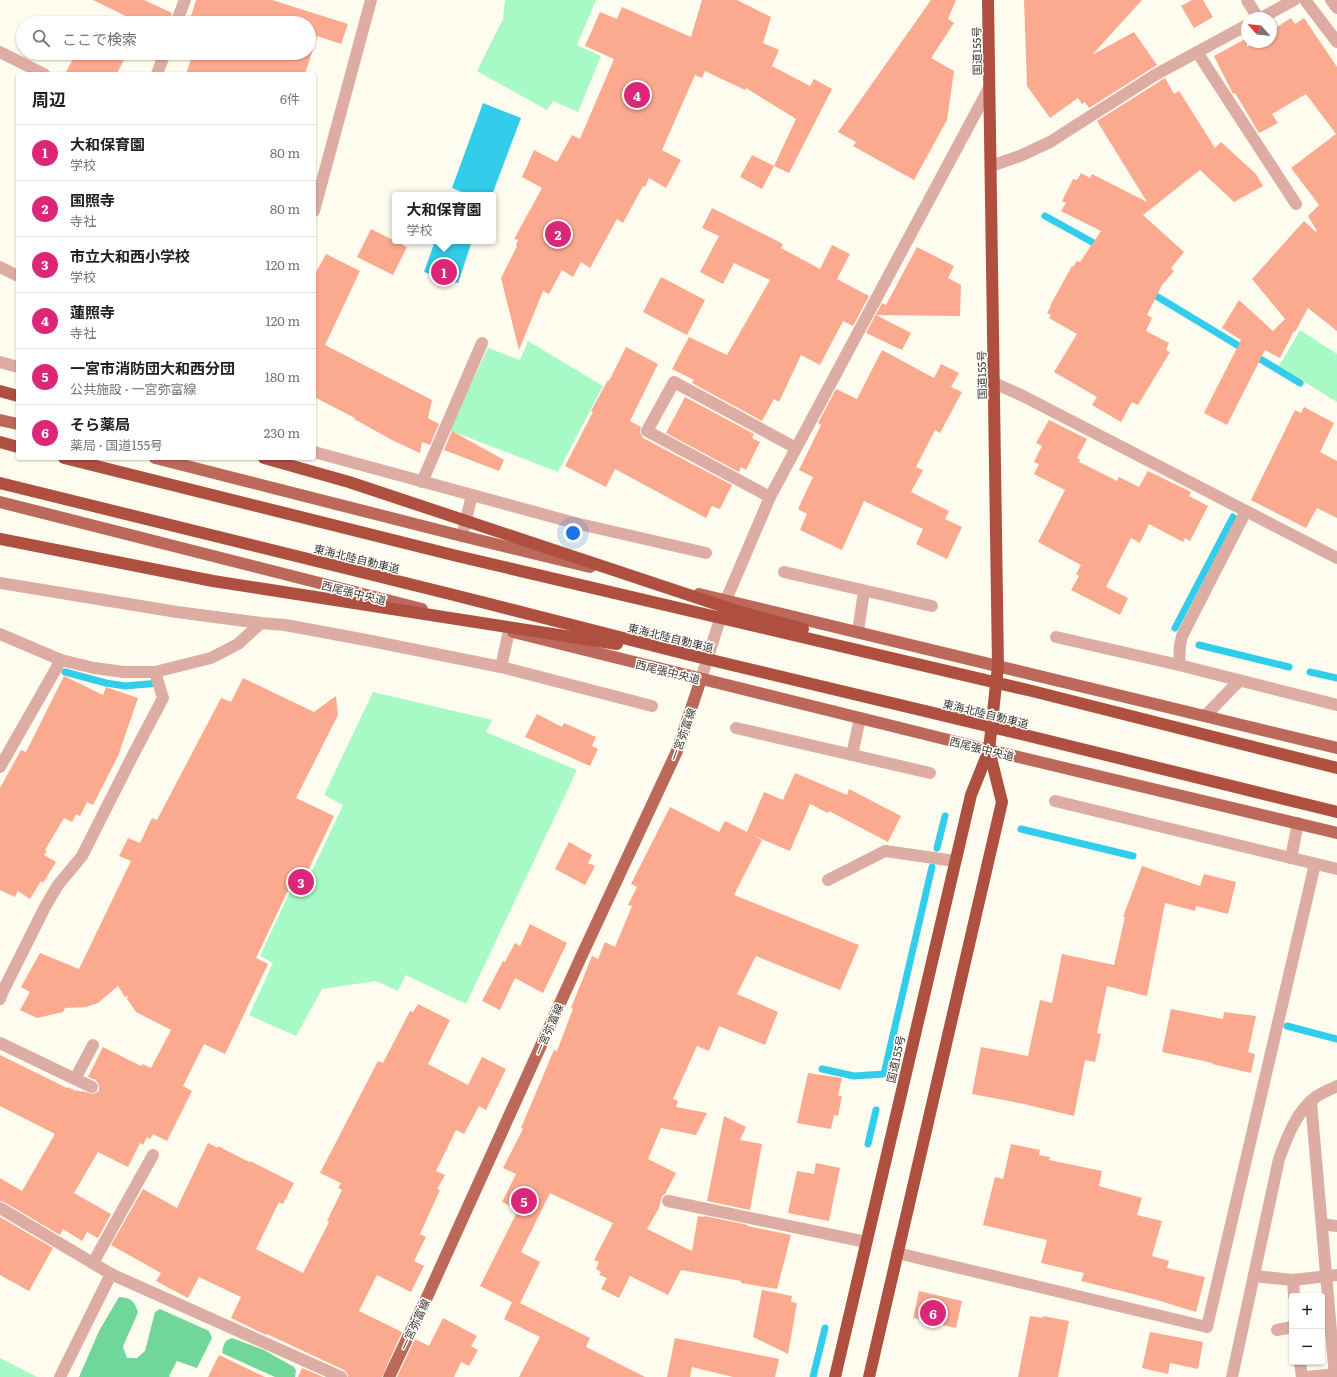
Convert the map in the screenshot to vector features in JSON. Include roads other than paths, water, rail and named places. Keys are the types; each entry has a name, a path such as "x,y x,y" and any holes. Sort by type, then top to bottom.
{"highway":[{"name":"国道155号","path":"835,1377 971,794 989,750 998,666 988,0"},
{"path":"0,391 16,395"},
{"path":"0,442 16,446"},
{"path":"72,460 457,556 1032,691"},
{"path":"271,460 356,484 736,611 1032,691 1337,768"},
{"name":"東海北陸自動車道","path":"0,483 435,590 690,655 1013,732 1337,812"},
{"path":"0,539 221,582 690,655"},
{"name":"国道155号","path":"869,1377 1002,802 989,750"}],"main road":[{"path":"0,420 16,424"},
{"path":"163,460 462,536 1337,748"},
{"name":"西尾張中央道","path":"0,502 509,632 989,750 1337,833"},
{"name":"一宮弥富線","path":"389,1377 677,751 701,679"}],"street":[{"path":"178,16 184,0"},
{"path":"316,203 371,0"},
{"path":"1247,0 1255,12"},
{"path":"1271,12 1294,0"},
{"path":"1305,0 1337,42"},
{"path":"1331,0 1337,8"},
{"path":"991,166 1020,156 1050,142 1155,75 1241,28"},
{"path":"0,52 40,72"},
{"path":"1198,52 1296,204"},
{"path":"159,72 163,60"},
{"path":"701,679 726,600 770,497 989,88"},
{"path":"0,267 16,275"},
{"path":"422,482 482,343"},
{"path":"0,362 16,366"},
{"path":"770,497 647,431 674,382 796,448"},
{"path":"994,383 1023,396 1337,558"},
{"path":"316,453 574,523 706,553"},
{"path":"462,536 472,495"},
{"path":"1178,665 1182,636 1246,512"},
{"path":"784,572 932,606"},
{"path":"0,583 177,612 285,625 361,639 501,667 652,706"},
{"path":"858,632 864,591"},
{"path":"0,634 61,660 94,668 124,672 155,672 211,658 238,644 261,623"},
{"path":"501,667 509,632"},
{"path":"1056,637 1337,704"},
{"path":"0,767 61,660"},
{"path":"0,999 45,907 58,885 82,856 163,698 155,672"},
{"path":"1205,716 1239,681"},
{"path":"852,755 860,718"},
{"path":"736,728 930,773"},
{"path":"1055,800 1337,869"},
{"path":"1291,858 1298,823"},
{"path":"828,880 885,851 955,861"},
{"path":"897,1253 1207,1326 1315,864"},
{"path":"0,1043 92,1087"},
{"path":"75,1079 93,1045"},
{"path":"1232,1377 1279,1160 1286,1140 1294,1123 1305,1106 1318,1095 1337,1086"},
{"path":"1305,1377 1336,1375 1332,1276 1322,1224 1310,1102"},
{"path":"93,1264 153,1155"},
{"path":"668,1201 866,1242"},
{"path":"0,1208 111,1274 341,1377"},
{"path":"1322,1224 1337,1226"},
{"path":"60,1377 111,1274"},
{"path":"1254,1276 1293,1280 1332,1276"},
{"path":"1293,1280 1294,1293"},
{"path":"1277,1330 1289,1328"},
{"path":"1300,1365 1302,1377"}],"water":[{"path":"483,103 521,118 493,192 462,192 452,188"},
{"path":"434,244 471,244 458,283 424,272"}],"waterway":[{"path":"1045,216 1092,242 1100,249"},
{"path":"1148,291 1300,383"},
{"path":"1175,628 1233,517"},
{"path":"1199,645 1289,667"},
{"path":"65,672 106,683 125,686 159,683"},
{"path":"1310,672 1337,678"},
{"path":"937,848 945,816"},
{"path":"1021,829 1133,856"},
{"path":"822,1069 854,1076 884,1074 932,867"},
{"path":"1287,1026 1337,1039"},
{"path":"868,1144 876,1110"},
{"path":"813,1377 825,1328"}],"place":[{"name":"蓮照寺","path":"637,95"},
{"name":"国照寺","path":"558,234"},
{"name":"大和保育園","path":"444,272"},
{"name":"市立大和西小学校","path":"301,882"},
{"name":"一宮市消防団大和西分団","path":"524,1201"},
{"name":"そら薬局","path":"933,1313"}]}
